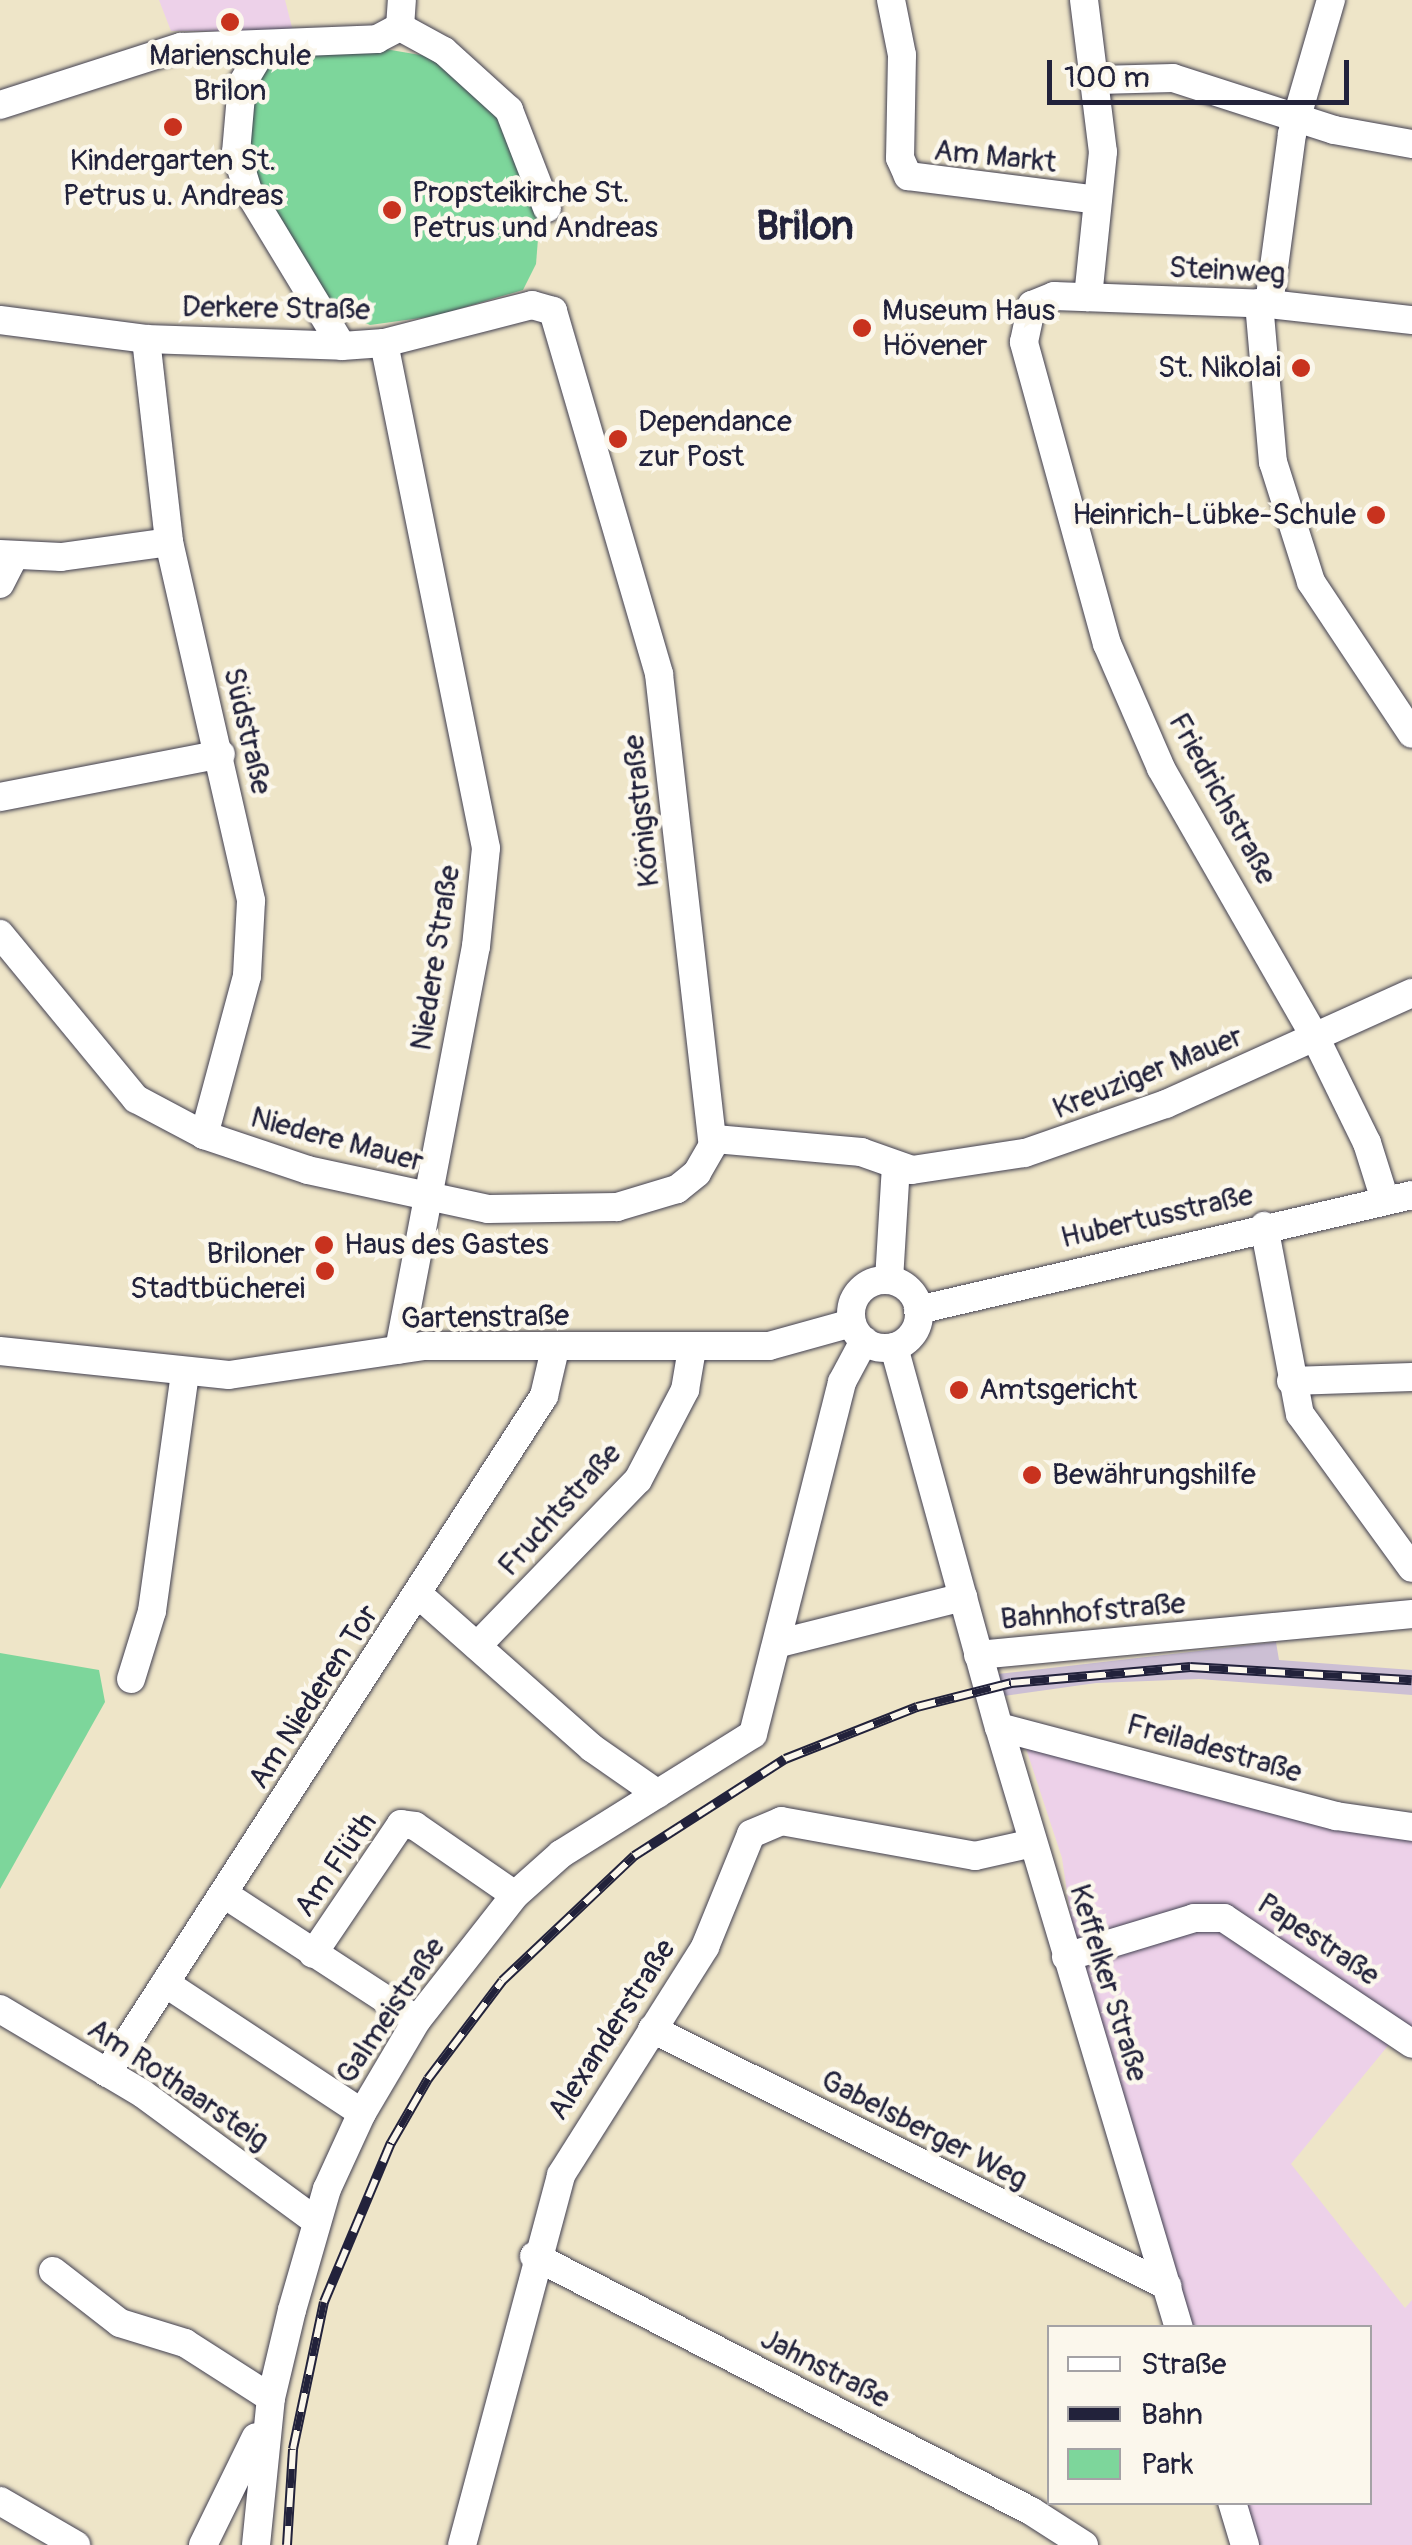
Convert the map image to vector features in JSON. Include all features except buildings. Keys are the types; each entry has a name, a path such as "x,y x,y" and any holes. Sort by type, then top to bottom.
{"street":[{"name":"Am Markt","path":"890,0 898,28 900,158 904,172 923,183 1096,200"},
{"path":"1084,0 1098,80 1103,152 1088,297"},
{"path":"1331,0 1296,116 1264,304 1273,462 1311,582 1412,734"},
{"path":"0,105 163,51 377,40 401,14 509,110 546,208"},
{"path":"266,44 242,84 236,152 248,190 342,346"},
{"path":"1098,80 1162,76 1334,130 1412,144"},
{"name":"Steinweg","path":"1038,300 1088,297 1264,304 1412,320"},
{"name":"Friedrichstraße","path":"1038,300 1026,319 1028,366 1107,644 1162,768 1316,1039 1398,1198"},
{"name":"Derkere Straße","path":"0,320 146,339 342,346 384,343 548,307"},
{"name":"Königstraße","path":"548,307 556,318 659,674 715,1139"},
{"name":"Südstraße","path":"146,339 168,542 248,880 252,941 204,1135"},
{"name":"Niedere Straße","path":"384,343 485,823 478,930 424,1198 399,1350"},
{"path":"0,584 7,555 61,557 168,542"},
{"path":"0,797 220,754"},
{"name":"Niedere Mauer","path":"0,934 136,1100 204,1135 424,1198 514,1212 640,1205 692,1177 715,1139"},
{"name":"Kreuziger Mauer","path":"896,1167 1053,1146 1316,1039 1412,993"},
{"path":"715,1139 862,1152 896,1167 890,1280"},
{"name":"Hubertusstraße","path":"918,1310 1264,1226 1398,1198"},
{"path":"1264,1226 1291,1381 1306,1423 1412,1568"},
{"path":"890,1280 909,1290 918,1310 911,1336 894,1347 858,1332 856,1294 890,1280"},
{"name":"Gartenstraße","path":"2,1358 185,1374 286,1370 399,1350 484,1344 556,1349 692,1349 782,1344 858,1332"},
{"name":"Galmeistraße","path":"256,2545 271,2398 316,2221 362,2112 417,2020 515,1895 562,1854 754,1734 858,1332"},
{"name":"Bahnhofstraße","path":"894,1347 978,1656 1412,1614"},
{"name":"Am Niederen Tor","path":"107,2072 419,1596 550,1386 556,1349"},
{"name":"Fruchtstraße","path":"477,1646 638,1480 685,1390 692,1349"},
{"path":"132,1678 152,1610 185,1374"},
{"path":"1291,1381 1412,1377"},
{"path":"419,1596 592,1748 658,1794"},
{"path":"780,1643 963,1597"},
{"name":"Keffelker Straße","path":"978,1656 1179,2325"},
{"name":"Freiladestraße","path":"998,1728 1336,1816 1412,1827"},
{"name":"Alexanderstraße","path":"462,2545 534,2256 568,2160 713,1930 751,1834 767,1823 975,1856 1033,1843"},
{"name":"Am Flüth","path":"313,1954 401,1824 415,1826 515,1895"},
{"name":"Am Flüth","path":"224,1894 417,2020"},
{"name":"Papestraße","path":"1066,1957 1194,1918 1224,1918 1412,2044"},
{"path":"166,1983 362,2112"},
{"name":"Am Rothaarsteig","path":"0,2010 107,2072 316,2221"},
{"name":"Gabelsberger Weg","path":"652,2029 1168,2286"},
{"name":"Jahnstraße","path":"534,2256 1031,2512 1084,2545"},
{"path":"53,2271 120,2322 185,2343 271,2398 203,2545"},
{"path":"0,2501 76,2545"},
{"path":"1233,2505 1246,2545"}],"shaded area":[{"name":"Marienschule Brilon","path":"159,0 285,0 293,31 171,31"},
{"path":"1276,1642 1279,1660 1412,1670 1412,1695 1199,1679 1096,1683 1004,1696 998,1674"},
{"path":"1022,1736 1412,1837 1412,2043 1391,2042 1291,2164 1405,2308 1412,2300 1412,2545 1249,2545 1237,2505 1372,2505 1372,2325 1182,2325 1083,2001 1062,1858"}],"green space":[{"path":"385,49 438,58 505,122 540,214 536,264 523,290 435,316 370,325 331,308 249,167 248,89 263,71 293,56"},
{"path":"0,1653 99,1670 105,1702 0,1889"}],"railway":[{"path":"287,2545 293,2449 324,2302 391,2143 428,2079 502,1981 634,1856 785,1759 917,1707 1011,1683 1190,1667 1412,1680"}],"place":[{"name":"Marienschule Brilon","path":"230,22"},
{"name":"Kindergarten St. Petrus u. Andreas","path":"173,127"},
{"name":"Propsteikirche St. Petrus und Andreas","path":"392,210"},
{"name":"Museum Haus Hövener","path":"862,328"},
{"name":"St. Nikolai","path":"1301,368"},
{"name":"Dependance zur Post","path":"618,439"},
{"name":"Heinrich-Lübke-Schule","path":"1376,515"},
{"name":"Haus des Gastes","path":"324,1245"},
{"name":"Briloner Stadtbücherei","path":"325,1271"},
{"name":"Amtsgericht","path":"959,1390"},
{"name":"Bewährungshilfe","path":"1032,1475"}],"district":[{"name":"Brilon","path":"805,227"}]}
